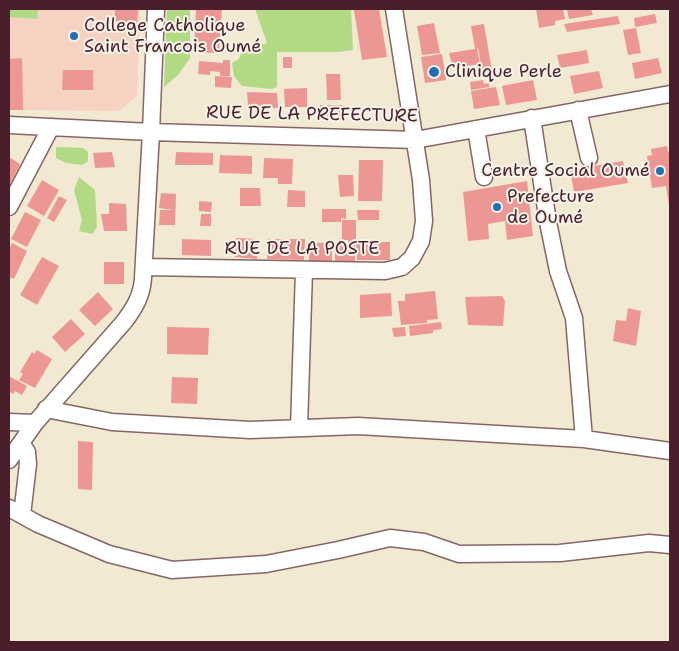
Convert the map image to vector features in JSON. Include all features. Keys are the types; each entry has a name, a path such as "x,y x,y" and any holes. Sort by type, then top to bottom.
{"street":[{"path":"9,460 35,423 123,323 133,310 143,287 152,132 156,9"},
{"name":"RUE DE LA POSTE","path":"144,267 385,271 402,267 412,258 421,241 424,221 420,180 394,9"},
{"name":"RUE DE LA PREFECTURE","path":"9,125 152,132 414,140 670,94"},
{"path":"578,110 589,158"},
{"path":"532,118 548,222 558,271 574,318 584,439"},
{"path":"9,207 51,127"},
{"path":"476,129 484,177"},
{"path":"299,428 304,270"},
{"path":"46,410 112,422 250,430 358,426 584,439 670,451"},
{"path":"9,422 35,423"},
{"path":"21,443 27,452 28,464 15,512 38,524 109,554 172,570 266,564 390,538 424,542 459,554 560,553 649,543 670,545"}],"shaded area":[{"name":"College Catholique Saint Francois Oumé","path":"9,9 140,9 137,96 120,110 115,111 9,110"}],"green space":[{"path":"9,9 38,9 37,19 9,17"},
{"path":"167,9 190,9 190,58 178,75 164,87"},
{"path":"255,9 353,9 351,11 353,50 337,52 277,52 277,87 272,89 242,86 234,76 232,63 239,59 242,50 267,43"},
{"path":"56,147 83,148 88,152 88,161 82,165 66,163 56,158"},
{"path":"79,177 95,190 97,227 92,234 79,231 82,220 74,190"}],"building":[{"path":"115,9 138,9 137,23 115,21"},
{"path":"196,9 222,9 219,53 194,52"},
{"path":"379,9 387,57 362,60 354,10"},
{"path":"536,9 563,9 565,19 555,21 555,25 539,28"},
{"path":"567,9 591,9 593,15 569,19"},
{"path":"655,14 657,23 635,27 634,18"},
{"path":"618,16 620,24 567,32 564,24"},
{"path":"434,23 440,53 422,55 417,26"},
{"path":"484,24 493,77 488,78 486,69 482,69 478,48 480,64 453,68 449,53 475,49 471,26"},
{"path":"636,28 641,53 628,55 623,30"},
{"path":"587,50 589,63 560,68 557,55"},
{"name":"Clinique Perle","path":"442,54 446,80 425,83 421,57"},
{"path":"283,57 292,57 292,68 283,68"},
{"path":"22,58 23,110 9,110 9,59"},
{"path":"658,58 662,73 635,79 632,63"},
{"path":"223,60 230,60 230,76 220,76 220,72 210,71 210,75 198,74 199,61 223,63"},
{"path":"63,70 93,70 93,90 62,90"},
{"path":"599,71 603,88 574,94 570,76"},
{"path":"326,74 340,74 341,100 327,100"},
{"path":"215,76 232,77 231,88 215,87"},
{"path":"483,80 484,84 489,83 489,87 471,90 470,82"},
{"path":"533,80 537,100 506,105 502,86"},
{"path":"496,87 500,105 474,109 471,91"},
{"path":"307,88 307,107 285,107 284,89"},
{"path":"247,92 277,93 278,108 248,107"},
{"path":"320,105 342,105 342,116 321,116"},
{"name":"Centre Social Oumé","path":"667,146 668,152 670,151 670,205 666,186 652,188 647,156 652,155 651,149"},
{"path":"112,152 115,167 95,168 93,153"},
{"path":"176,152 213,153 213,165 175,165"},
{"path":"220,155 252,156 252,174 219,173"},
{"path":"9,157 20,164 10,185 9,184"},
{"path":"264,158 293,159 292,184 278,184 278,178 263,178"},
{"path":"359,160 383,160 382,201 358,201"},
{"path":"623,161 628,183 574,192 570,170"},
{"path":"338,175 353,175 354,196 340,197"},
{"path":"42,180 59,190 44,216 27,206"},
{"name":"Prefecture de Oumé","path":"527,181 533,236 507,240 505,221 488,224 489,239 468,241 463,192"},
{"path":"240,188 260,188 261,206 240,206"},
{"path":"288,190 305,191 305,207 287,207"},
{"path":"161,193 176,194 175,225 159,225 160,210 173,210 159,208"},
{"path":"59,196 67,200 54,222 47,218"},
{"path":"199,201 212,202 211,212 199,211"},
{"path":"109,203 126,204 127,231 104,231 101,214 109,214"},
{"path":"322,209 346,209 346,219 341,218 341,222 322,222"},
{"path":"357,210 379,210 379,220 358,220"},
{"path":"25,212 41,220 27,247 11,239"},
{"path":"201,214 211,214 211,226 200,226"},
{"path":"342,220 356,220 356,242 390,242 390,260 357,260 356,244 348,244 348,240 342,240"},
{"path":"236,238 258,239 257,259 235,257"},
{"path":"182,239 211,240 211,256 182,255"},
{"path":"268,239 305,239 304,260 267,259"},
{"path":"335,242 355,245 355,261 335,261"},
{"path":"12,243 27,251 14,279 9,277 9,249"},
{"path":"309,243 332,243 332,261 309,261"},
{"path":"42,257 59,266 37,305 20,295"},
{"path":"104,262 124,262 124,284 104,284"},
{"path":"435,291 438,319 427,320 427,323 401,325 398,301 405,301 405,294"},
{"path":"98,292 113,309 95,326 79,310"},
{"path":"391,293 392,316 360,318 360,295"},
{"path":"502,296 505,301 503,326 468,325 465,297"},
{"path":"628,308 641,311 636,346 613,341 616,320 626,321"},
{"path":"71,319 85,334 65,352 52,337"},
{"path":"441,322 442,329 433,330 433,333 410,336 409,326"},
{"path":"167,327 209,328 208,355 167,354"},
{"path":"405,327 406,336 394,337 392,328"},
{"path":"37,350 52,359 35,388 19,380 23,374 20,372 32,352 34,354"},
{"path":"9,376 27,386 22,395 15,391 13,394 9,391"},
{"path":"172,377 198,378 197,404 171,403"},
{"path":"78,441 93,442 92,490 78,489"}],"place":[{"name":"College Catholique Saint Francois Oumé","path":"74,36"},
{"name":"Clinique Perle","path":"434,72"},
{"name":"Centre Social Oumé","path":"660,171"},
{"name":"Prefecture de Oumé","path":"497,207"}]}
